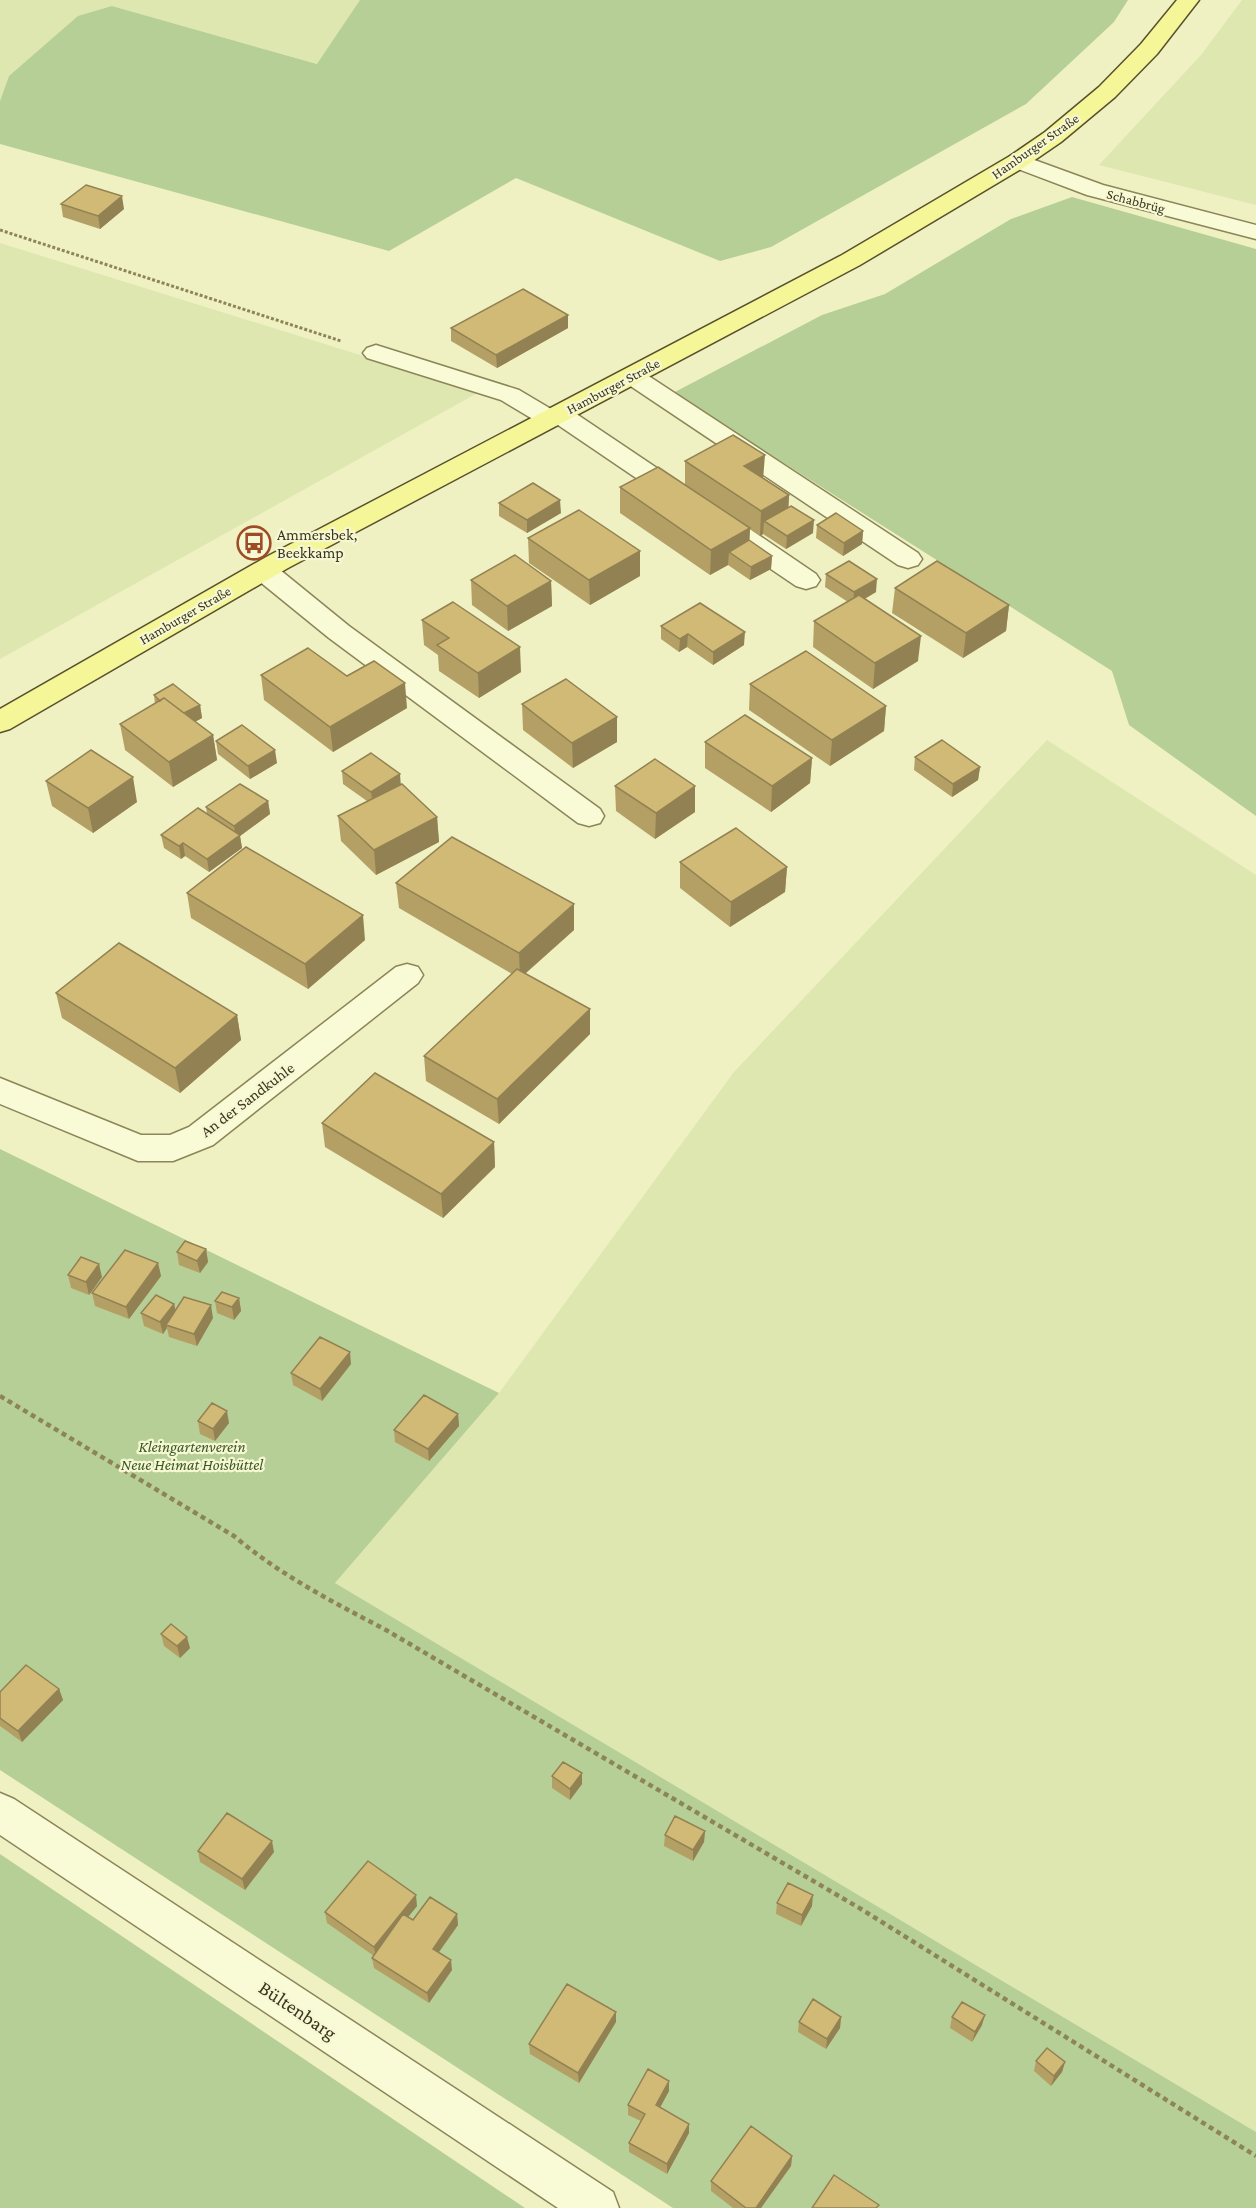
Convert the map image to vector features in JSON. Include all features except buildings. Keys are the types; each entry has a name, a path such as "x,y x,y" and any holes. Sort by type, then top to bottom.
{"main road":[{"name":"Hamburger Straße","path":"0,722 264,571 851,260 1018,161 1053,137 1107,92 1143,56 1188,0"}],"street":[{"name":"Schabbrüg","path":"1018,161 1095,190 1256,232"},
{"path":"376,353 510,395 555,417 707,513 806,580"},
{"path":"632,376 908,560"},
{"path":"264,571 339,632 590,816"},
{"name":"An der Sandkuhle","path":"0,1090 138,1148 173,1148 201,1136 407,975"},
{"name":"Bültenbarg","path":"0,1812 597,2208"}],"path":[{"path":"0,230 376,353"},
{"path":"0,1396 234,1536 252,1553 323,1596 386,1630 861,1909 1256,2156"}],"green space":[{"path":"0,0 360,0 318,64 112,6 9,76 0,101"},
{"path":"360,0 1128,0 1114,22 1026,104 771,247 720,261 516,178 389,251 0,144 0,101 9,76 78,16 112,6 317,64"},
{"path":"1242,0 1256,0 1256,205 1099,165 1201,55"},
{"path":"1072,197 1256,249 1256,816 1129,725 1112,671 673,393 822,315 885,294 1011,219"},
{"path":"0,243 479,392 0,659"},
{"path":"1047,740 1256,875 1256,2132 335,1583 499,1393 734,1072"},
{"name":"Kleingartenverein Neue Heimat Hoisbüttel","path":"0,1149 499,1393 335,1583 1256,2132 1256,2208 673,2208 0,1770"},
{"path":"0,1854 525,2208 0,2208"}],"place":[{"name":"Ammersbek, Beekkamp","path":"254,543"}]}
